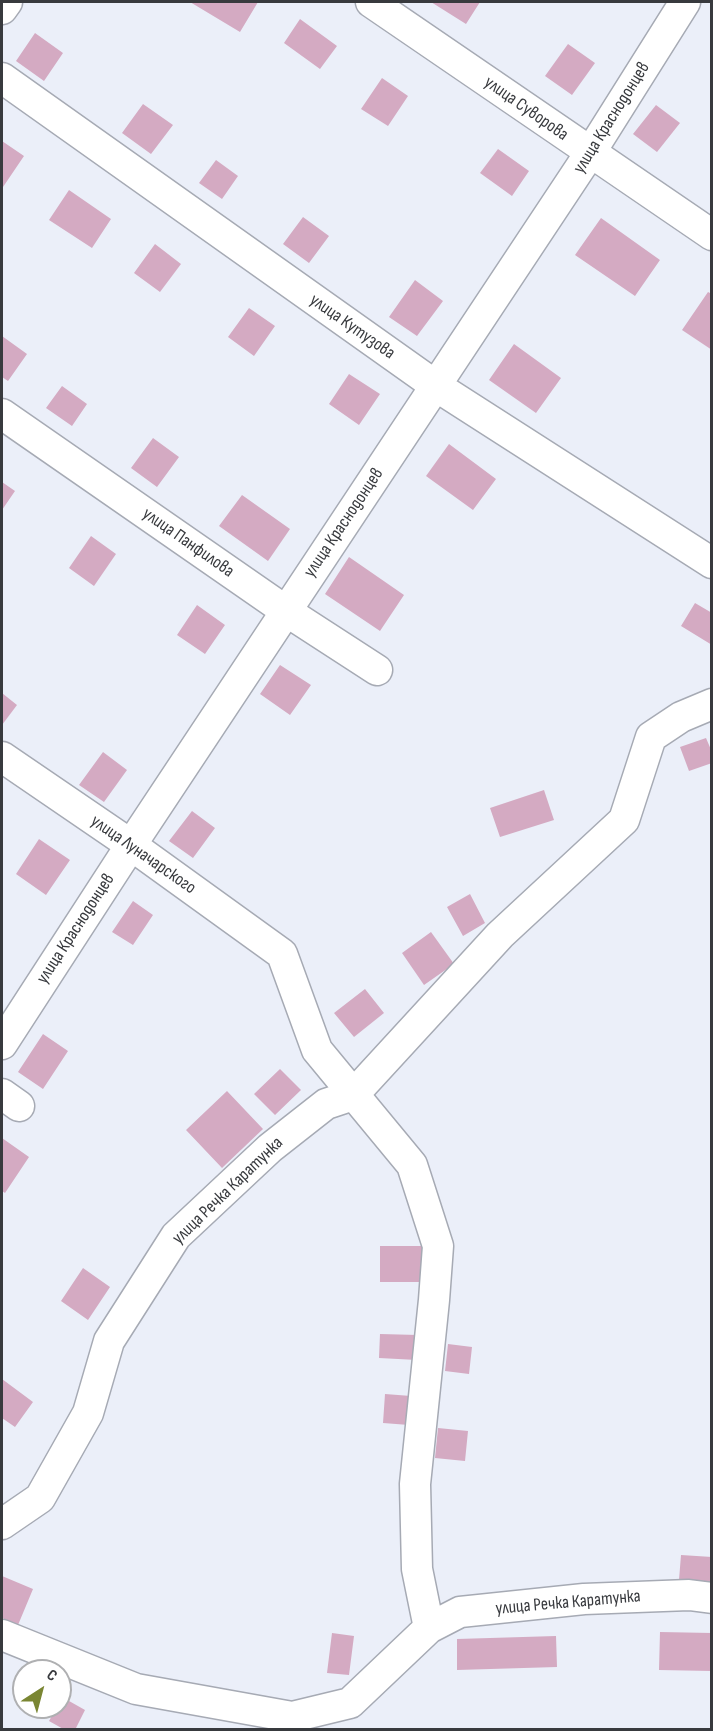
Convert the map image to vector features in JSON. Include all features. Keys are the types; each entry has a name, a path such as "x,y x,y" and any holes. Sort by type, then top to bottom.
{"street":[{"path":"2,9 7,2"},
{"name":"улица Суворова","path":"371,2 711,235"},
{"name":"улица Краснодонцев","path":"2,1044 131,845 590,153 685,2"},
{"name":"улица Кутузова","path":"2,78 435,386 711,563"},
{"name":"улица Панфилова","path":"2,414 286,611 377,670"},
{"name":"улица Речка Каратунка","path":"2,1524 40,1498 88,1413 109,1341 176,1236 270,1148 326,1104 353,1095 500,935 624,820 651,737 681,717 711,704"},
{"name":"улица Луначарского","path":"2,757 131,845 282,954 317,1050 353,1095"},
{"path":"353,1095 412,1165 438,1245 415,1484 417,1569 429,1628"},
{"name":"улица Речка Каратунка","path":"2,1635 136,1689 292,1718 350,1703 429,1628 460,1612 584,1599 689,1595 711,1598"}],"building":[{"path":"190,2 258,2 240,32"},
{"path":"431,2 480,2 466,24"},
{"path":"300,19 337,46 320,69 284,43"},
{"path":"35,33 63,53 44,81 16,61"},
{"path":"568,44 595,63 572,95 545,76"},
{"path":"382,78 408,96 388,126 361,109"},
{"path":"143,104 173,125 151,154 122,133"},
{"path":"656,105 680,123 657,152 633,134"},
{"path":"2,141 24,156 3,187 2,186"},
{"path":"498,149 529,171 512,196 480,173"},
{"path":"216,160 238,176 222,199 199,183"},
{"path":"69,190 111,219 92,248 49,220"},
{"path":"303,217 329,236 309,263 283,244"},
{"path":"601,218 660,260 635,296 575,255"},
{"path":"155,244 181,264 160,292 134,273"},
{"path":"415,280 443,301 417,336 389,317"},
{"path":"708,292 712,294 712,350 682,330"},
{"path":"249,308 275,326 254,356 228,337"},
{"path":"2,336 27,354 8,381 2,377"},
{"path":"514,344 561,378 536,413 489,380"},
{"path":"349,374 380,394 359,425 329,404"},
{"path":"62,386 87,404 72,426 46,408"},
{"path":"153,438 179,457 157,487 131,468"},
{"path":"449,444 496,479 473,510 426,476"},
{"path":"2,482 15,491 2,510"},
{"path":"242,495 290,529 268,561 219,526"},
{"path":"91,536 116,554 94,586 69,568"},
{"path":"349,557 404,595 380,631 325,594"},
{"path":"695,603 712,613 712,645 681,626"},
{"path":"197,605 225,625 205,654 177,635"},
{"path":"280,665 311,685 290,715 260,694"},
{"path":"2,693 17,705 2,725"},
{"path":"706,738 712,752 712,763 689,771 680,747"},
{"path":"103,752 127,770 104,802 79,785"},
{"path":"544,790 554,820 500,837 490,808"},
{"path":"192,811 215,828 193,858 169,841"},
{"path":"39,839 70,860 46,895 16,874"},
{"path":"470,894 485,923 463,936 447,907"},
{"path":"133,901 153,915 133,945 112,932"},
{"path":"431,932 454,964 424,985 402,953"},
{"path":"365,989 384,1013 354,1037 334,1013"},
{"path":"43,1034 68,1051 43,1089 18,1072"},
{"path":"280,1069 301,1090 275,1115 254,1094"},
{"path":"227,1091 263,1129 222,1168 186,1130"},
{"path":"2,1138 29,1157 5,1193 2,1191"},
{"path":"380,1246 423,1246 424,1282 380,1282"},
{"path":"83,1268 110,1287 88,1320 61,1301"},
{"path":"380,1334 418,1335 417,1360 379,1358"},
{"path":"448,1344 472,1347 469,1374 445,1371"},
{"path":"2,1379 33,1402 15,1427 2,1418"},
{"path":"385,1394 411,1396 409,1425 383,1423"},
{"path":"438,1428 468,1431 465,1461 435,1458"},
{"path":"681,1555 712,1557 712,1582 679,1580"},
{"path":"2,1576 33,1589 18,1625 2,1618"},
{"path":"660,1632 712,1633 712,1671 659,1670"},
{"path":"332,1633 354,1636 349,1675 327,1673"},
{"path":"556,1636 557,1667 457,1670 457,1639"},
{"path":"72,1703 85,1710 75,1730 65,1730 49,1721 50,1719 72,1719"}]}
